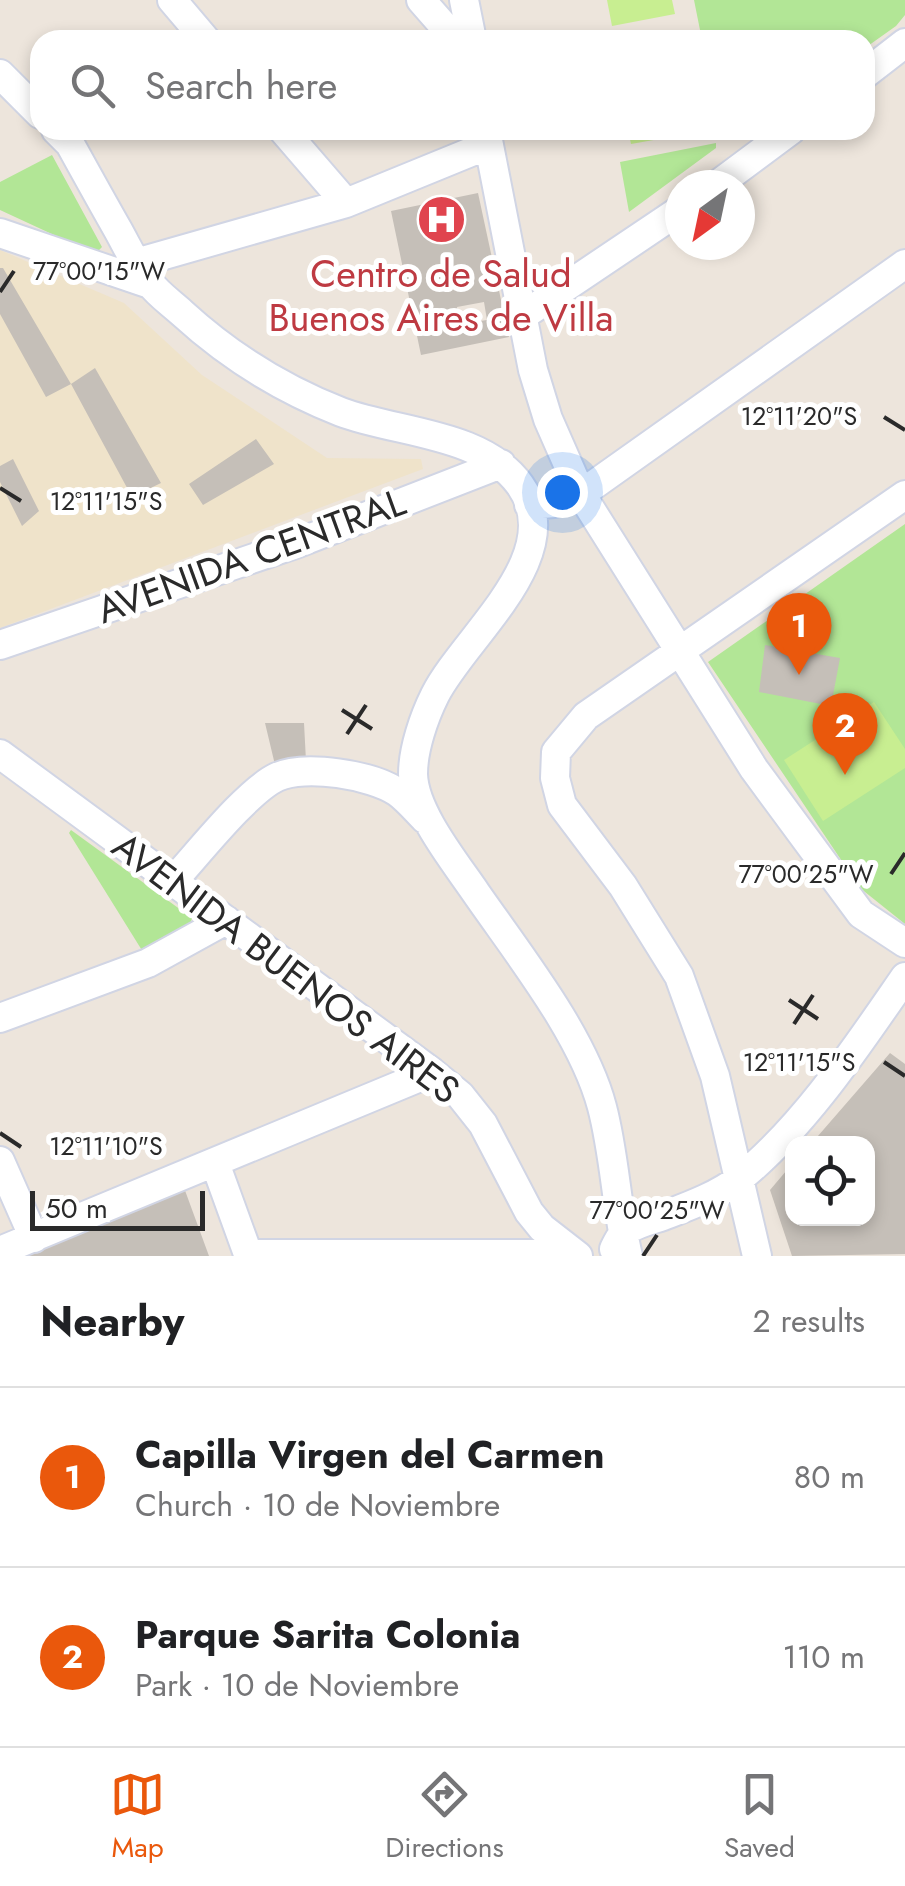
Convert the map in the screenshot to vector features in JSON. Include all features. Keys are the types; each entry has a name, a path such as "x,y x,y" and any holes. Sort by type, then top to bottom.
{"street":[{"path":"172,0 198,30"},
{"path":"464,0 470,30"},
{"path":"425,1 448,30"},
{"path":"875,66 905,42"},
{"path":"0,74 30,104"},
{"path":"66,140 143,274 214,343 270,379 343,412 485,454 523,489 533,529 524,567 436,693 419,736 413,776 426,820"},
{"path":"292,140 346,203"},
{"path":"0,233 143,274 346,203 481,140"},
{"path":"488,140 533,370 548,419 581,494 754,769 861,914 905,943"},
{"path":"737,170 778,140"},
{"path":"522,317 665,220"},
{"path":"529,505 554,503 581,494 905,264"},
{"name":"AVENIDA CENTRAL","path":"0,644 298,543 500,464"},
{"path":"757,1256 715,1076 678,976 623,886 562,805 555,778 556,752 586,716 905,494"},
{"name":"AVENIDA BUENOS AIRES","path":"0,754 460,1095 483,1124 529,1212 569,1250"},
{"path":"173,881 257,791 278,776 306,772 371,779 398,793 426,820 535,980 590,1070 602,1108 620,1248"},
{"path":"0,1018 148,963 226,920"},
{"path":"620,1248 640,1223 716,1193 738,1180 778,1143 850,1056 905,977"},
{"path":"0,1251 432,1072"},
{"path":"0,1161 34,1238"},
{"path":"216,1163 248,1254 538,1254 569,1250"}],"shaded area":[{"path":"0,250 124,303 202,375 327,458 421,459 423,469 0,628"}],"green space":[{"path":"607,0 672,0 675,14 612,26"},
{"path":"694,0 905,0 905,15 875,41 875,30 700,30"},
{"path":"716,143 716,148 686,170 665,170 665,186 629,212 620,162"},
{"path":"52,155 102,247 95,254 0,210 0,182"},
{"path":"905,524 905,924 860,888 708,662"},
{"path":"874,702 905,749 905,768 823,821 784,760"},
{"path":"71,830 192,918 188,932 143,952 69,833"}],"building":[{"path":"478,193 509,337 421,355 391,211","holes":["484,302 487,320 460,324 457,307"]},
{"path":"0,268 71,384 46,397 0,314"},
{"path":"95,368 161,483 132,497 71,384"},
{"path":"256,439 274,464 203,505 189,484"},
{"path":"13,459 39,511 22,526 0,482 0,466"},
{"path":"765,645 840,658 831,706 759,692"},
{"path":"265,723 304,723 306,761 276,769"},
{"path":"890,1053 905,1064 905,1254 792,1256 770,1190 785,1172 785,1226 875,1226 875,1136 818,1136"},
{"path":"183,1185 209,1256 5,1256"}],"place":[{"name":"Centro de Salud Buenos Aires de Villa","path":"441,220"},
{"name":"Capilla Virgen del Carmen","path":"799,675"},
{"name":"Parque Sarita Colonia","path":"845,775"}]}
